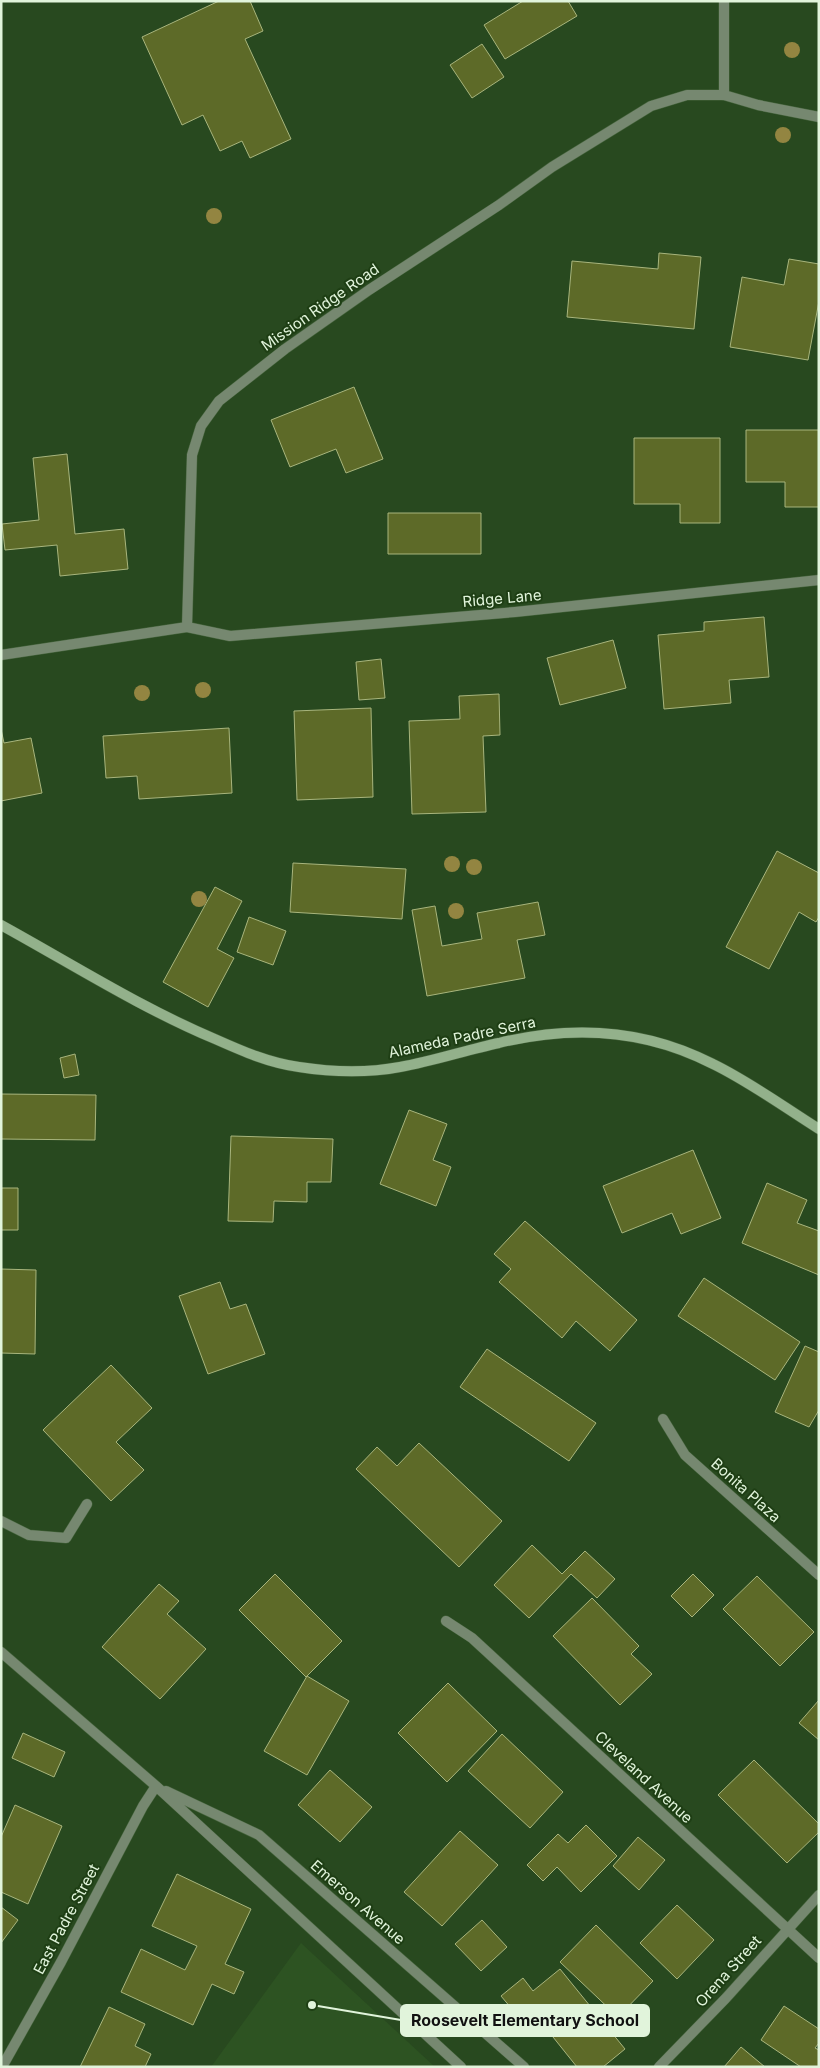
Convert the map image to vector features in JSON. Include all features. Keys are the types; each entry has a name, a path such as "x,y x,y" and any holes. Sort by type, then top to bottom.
{"street":[{"path":"724,1 724,94"},
{"name":"Mission Ridge Road","path":"187,627 192,455 201,426 219,401 285,349 369,290 499,205 552,167 651,106 687,94 724,94 758,105 819,117"},
{"name":"Ridge Lane","path":"187,627 230,636 515,612 819,580"},
{"path":"1,655 187,627"},
{"name":"Alameda Padre Serra","path":"1,925 133,999 193,1030 250,1054 275,1062 298,1067 330,1070 398,1068 539,1035 578,1031 616,1033 659,1042 715,1064 819,1129"},
{"name":"Bonita Plaza","path":"664,1419 685,1455 819,1575"},
{"path":"1,1522 29,1536 66,1538 87,1504"},
{"name":"Cleveland Avenue","path":"446,1621 472,1638 786,1930 819,1958"},
{"name":"Emerson Avenue","path":"1,1652 156,1786 461,2067"},
{"name":"Emerson Avenue","path":"156,1786 259,1835 524,2067"},
{"name":"East Padre Street","path":"2,2067 61,1962 143,1806 156,1786"},
{"name":"Orena Street","path":"659,2067 726,1998 819,1895"}],"shaded area":[{"path":"301,1943 435,2067 211,2067"}],"building":[{"path":"219,1 250,1 263,31 245,39 291,139 250,158 242,141 220,151 203,115 182,125 142,37"},
{"path":"523,1 568,1 577,16 505,59 484,25"},
{"path":"482,44 504,77 472,98 450,65"},
{"path":"659,253 701,257 694,329 567,317 572,261 658,269"},
{"path":"789,259 819,264 819,301 808,360 730,347 742,277 784,285"},
{"path":"354,387 383,459 346,473 336,449 290,467 271,420"},
{"path":"746,430 819,430 819,507 785,507 785,482 746,482"},
{"path":"634,438 720,438 720,523 680,523 680,504 634,504"},
{"path":"67,454 75,534 124,529 128,569 60,576 57,545 5,550 2,524 39,520 33,458"},
{"path":"388,513 481,513 481,554 388,554"},
{"path":"764,617 769,677 729,680 731,703 664,709 658,635 704,631 704,622"},
{"path":"613,640 626,688 560,705 547,658"},
{"path":"381,659 385,698 359,700 356,662"},
{"path":"499,694 500,735 483,736 486,812 412,814 409,721 460,719 459,696"},
{"path":"371,708 373,797 297,800 294,711"},
{"path":"229,728 232,793 139,799 137,776 106,778 103,736"},
{"path":"1,729 4,743 31,738 42,793 1,801"},
{"path":"777,851 819,873 819,917 816,922 799,912 769,969 726,947"},
{"path":"293,863 406,869 402,919 290,912"},
{"path":"215,887 242,901 217,949 234,958 208,1007 163,982"},
{"path":"538,902 545,935 517,940 525,978 427,996 412,910 435,906 442,946 482,939 477,913"},
{"path":"249,917 286,931 273,965 237,952"},
{"path":"75,1054 79,1075 64,1078 60,1058"},
{"path":"1,1094 96,1095 95,1140 1,1139"},
{"path":"409,1110 447,1124 433,1160 451,1167 436,1206 380,1184"},
{"path":"231,1136 333,1139 331,1182 307,1182 307,1202 274,1201 273,1222 228,1221"},
{"path":"693,1150 721,1218 681,1234 672,1213 622,1233 603,1186"},
{"path":"767,1183 807,1200 797,1223 819,1231 819,1275 742,1243"},
{"path":"1,1188 18,1188 18,1230 1,1230"},
{"path":"525,1221 637,1320 610,1351 576,1321 562,1338 499,1282 511,1269 494,1254"},
{"path":"1,1269 36,1270 35,1354 1,1353"},
{"path":"704,1278 800,1342 775,1380 678,1316"},
{"path":"220,1282 230,1309 246,1304 265,1354 208,1374 179,1296"},
{"path":"805,1346 819,1352 819,1410 809,1427 775,1412"},
{"path":"487,1349 596,1423 569,1461 460,1387"},
{"path":"111,1365 152,1408 116,1442 144,1470 111,1501 43,1430"},
{"path":"419,1443 502,1521 459,1567 356,1469 377,1447 397,1466"},
{"path":"532,1545 562,1574 585,1551 615,1579 597,1598 571,1574 529,1618 494,1585"},
{"path":"275,1574 342,1641 306,1677 239,1610"},
{"path":"693,1574 714,1595 692,1617 671,1596"},
{"path":"757,1576 814,1632 780,1666 723,1609"},
{"path":"159,1584 179,1601 167,1614 206,1649 160,1699 102,1647"},
{"path":"592,1598 639,1646 631,1654 652,1674 620,1705 553,1636"},
{"path":"307,1676 349,1701 307,1775 264,1751"},
{"path":"448,1683 497,1731 447,1782 398,1733"},
{"path":"819,1700 819,1740 799,1723"},
{"path":"23,1733 65,1752 54,1777 12,1758"},
{"path":"502,1734 563,1792 530,1828 468,1771"},
{"path":"754,1760 819,1824 819,1832 787,1863 718,1795"},
{"path":"330,1770 372,1807 340,1842 298,1805"},
{"path":"15,1805 62,1826 28,1904 1,1892 1,1837"},
{"path":"586,1825 617,1856 581,1892 557,1867 543,1881 527,1865 558,1834 568,1843"},
{"path":"460,1831 498,1865 442,1926 404,1892"},
{"path":"638,1837 665,1860 639,1890 613,1866"},
{"path":"177,1874 251,1909 225,1964 244,1972 234,1994 212,1984 193,2025 121,1992 141,1949 185,1970 197,1946 152,1926"},
{"path":"677,1905 714,1940 677,1979 640,1943"},
{"path":"1,1907 18,1920 1,1943"},
{"path":"482,1920 507,1947 481,1971 455,1944"},
{"path":"596,1925 653,1981 618,2017 560,1962"},
{"path":"560,1969 625,2049 603,2067 577,2067 533,2012 522,2021 501,1996 523,1978 533,1991"},
{"path":"784,2006 819,2029 819,2043 815,2048 819,2050 819,2067 801,2067 761,2040"},
{"path":"109,2007 145,2024 135,2046 151,2054 145,2067 80,2067"},
{"path":"741,2047 765,2067 724,2067"}],"place":[{"name":"Roosevelt Elementary School","path":"312,2005"}]}
